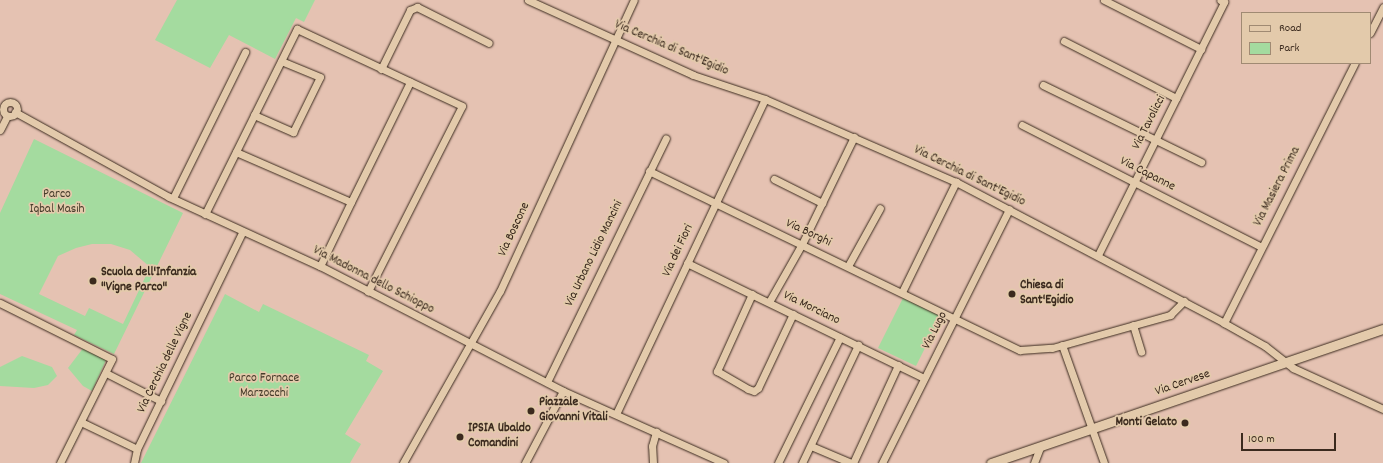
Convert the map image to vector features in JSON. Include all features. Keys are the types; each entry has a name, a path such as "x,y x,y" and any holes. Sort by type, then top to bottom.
{"main road":[{"name":"Via Cervese","path":"991,463 1383,329"}],"street":[{"name":"Via Cerchia di Sant'Egidio","path":"528,0 693,74 765,99 956,182 1098,255 1224,323 1265,346 1285,363 1383,409"},
{"name":"Via Boscone","path":"403,463 469,343 500,291 618,40 634,0"},
{"path":"1104,0 1201,49"},
{"name":"Via Tavolicci","path":"1098,255 1201,49 1222,1"},
{"path":"381,68 410,10 417,6 489,42"},
{"path":"1371,31 1383,7"},
{"path":"205,214 297,30 462,106 368,291"},
{"path":"1064,41 1176,98"},
{"path":"173,198 245,52"},
{"path":"254,115 293,132 320,77 281,61"},
{"name":"Via Masiera Prima","path":"1224,323 1353,64"},
{"path":"320,266 410,82"},
{"path":"1042,85 1201,162"},
{"name":"Via dei Fiori","path":"616,414 765,99"},
{"name":"Via Madonna dello Schioppo","path":"2,105 9,103 13,104 15,112 205,214 320,266 563,391 724,463"},
{"path":"2,105 7,116"},
{"path":"0,130 7,116 15,112"},
{"name":"Via Capanne","path":"1022,125 1261,247"},
{"path":"769,302 802,244 854,137"},
{"name":"Via Urbano Lidio Mancini","path":"547,382 666,138"},
{"path":"236,152 351,202"},
{"name":"Via Borghi","path":"649,171 1020,350 1036,351 1062,345 1170,315 1184,301"},
{"path":"774,179 822,203"},
{"path":"902,292 956,182"},
{"path":"848,266 880,208"},
{"name":"Via Lugo","path":"882,463 924,378 956,319 1009,209"},
{"name":"Via Cerchia delle Vigne","path":"134,463 137,449 243,231"},
{"name":"Via Morciano","path":"687,263 924,378"},
{"path":"752,294 717,371 748,389 754,391 758,388 793,314"},
{"path":"0,303 112,359 60,463"},
{"path":"1133,325 1141,352"},
{"path":"778,463 840,336"},
{"path":"802,463 858,345"},
{"path":"1062,345 1104,463"},
{"path":"811,446 852,463 898,365"},
{"path":"106,373 161,401"},
{"path":"525,463 563,391"},
{"path":"81,422 137,449"},
{"path":"653,463 652,446 656,432"},
{"path":"1034,463 1040,447"}],"green space":[{"path":"177,0 315,0 304,22 296,18 275,59 229,35 210,68 155,40"},
{"name":"Parco Iqbal Masih","path":"34,139 183,213 114,354 74,335 77,330 0,294 0,213","holes":["92,244 111,244 130,250 150,267 123,324 89,308 85,316 39,294 58,256 76,248"]},
{"name":"Parco Fornace Marzocchi","path":"225,294 259,312 263,304 369,355 366,361 383,371 345,434 361,444 350,463 141,463"},
{"path":"903,298 941,316 916,366 878,348"},
{"path":"84,347 106,360 92,391 83,386 68,368"},
{"path":"22,356 52,367 57,376 48,385 34,388 0,386 0,367"}],"place":[{"name":"Scuola dell'Infanzia \"Vigne Parco\"","path":"93,281"},
{"name":"Chiesa di Sant'Egidio","path":"1012,294"},
{"name":"Piazzale Giovanni Vitali","path":"531,411"},
{"name":"Monti Gelato","path":"1185,423"},
{"name":"IPSIA Ubaldo Comandini","path":"460,437"}]}
